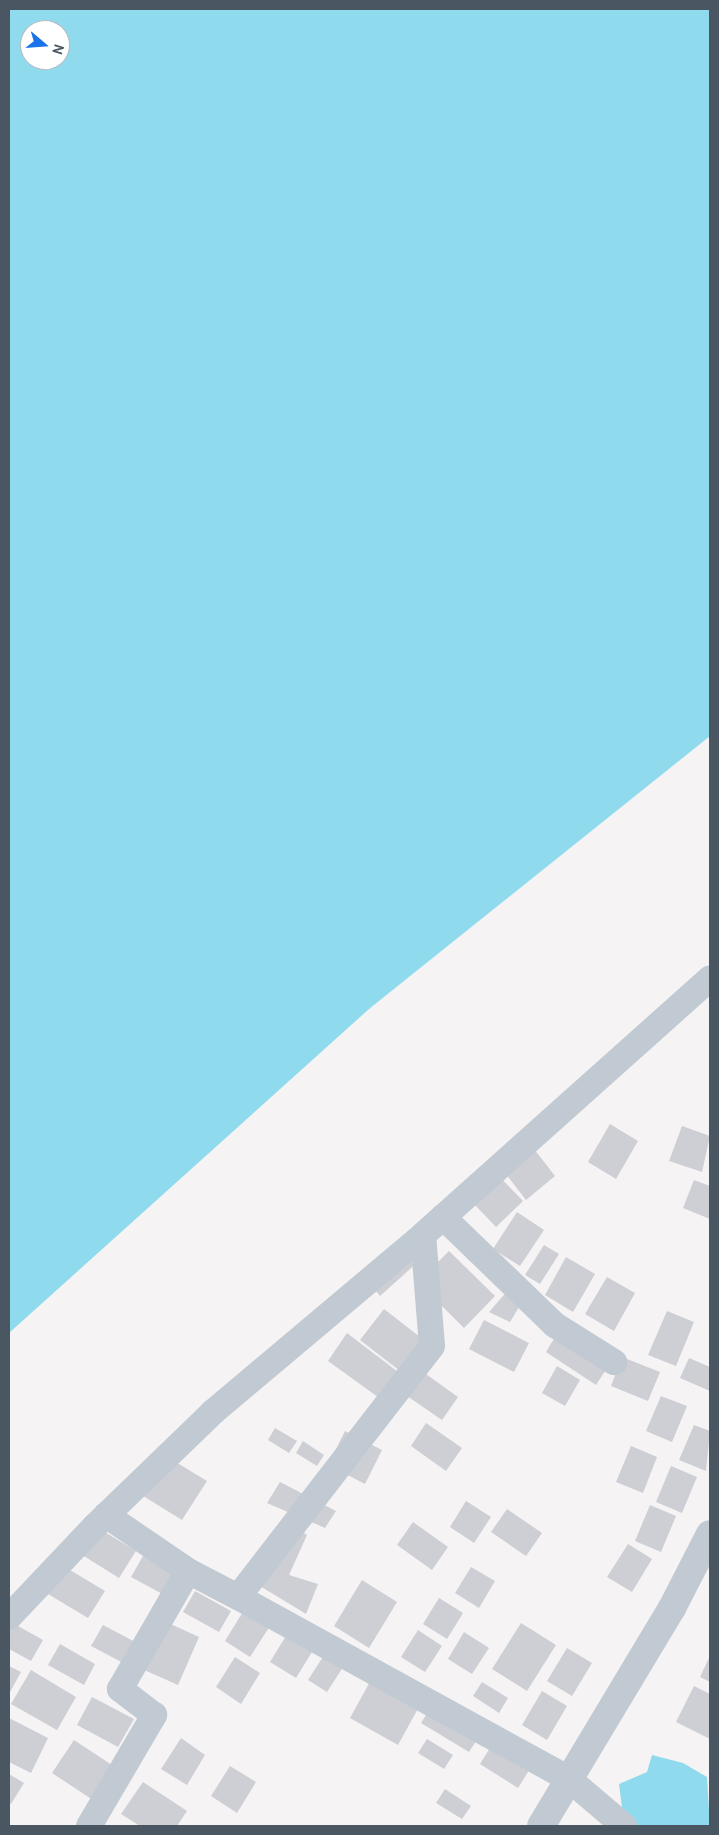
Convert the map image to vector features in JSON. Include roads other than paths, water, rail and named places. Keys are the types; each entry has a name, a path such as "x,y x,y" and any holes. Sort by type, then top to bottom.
{"street":[{"path":"9,1617 106,1515 213,1412 423,1235 710,978"},
{"path":"443,1217 555,1325 614,1362"},
{"path":"238,1598 432,1346 423,1235"},
{"path":"106,1515 188,1571 569,1780 624,1826"},
{"path":"541,1826 672,1608 710,1534"},
{"path":"89,1826 154,1715 120,1689 188,1571"}],"water":[{"path":"9,9 710,9 710,736 369,1009 9,1333"},
{"path":"652,1755 683,1763 707,1777 710,1826 631,1826 622,1808 619,1784 647,1772"}]}
